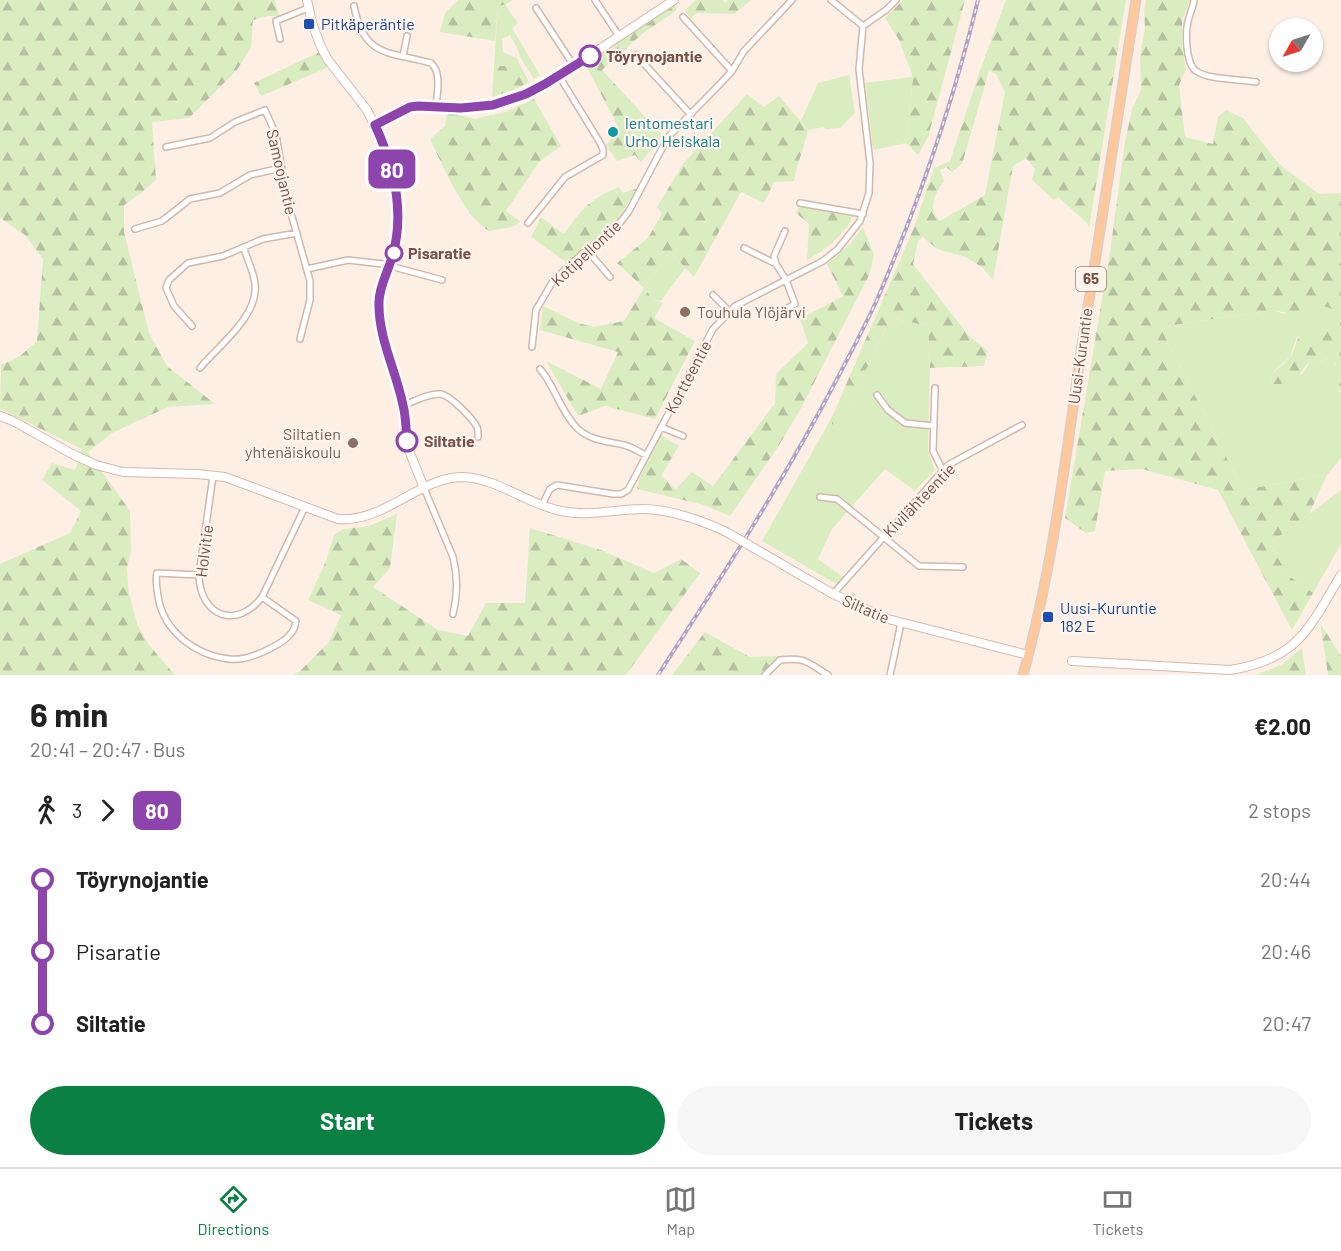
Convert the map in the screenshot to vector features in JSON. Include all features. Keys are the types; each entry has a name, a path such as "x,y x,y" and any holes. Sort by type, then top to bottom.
{"main road":[{"name":"Uusi-Kuruntie","path":"1023,675 1056,524 1091,282 1136,0"}],"street":[{"path":"595,0 619,36"},
{"name":"Kotipellontie","path":"532,347 536,310 553,281 622,220 668,137 732,71 744,51 792,0"},
{"path":"831,0 863,26 896,0"},
{"path":"1194,0 1187,24 1186,44 1194,70 1207,75 1256,82"},
{"path":"375,125 410,107 461,108 493,105 526,94 559,76 671,1"},
{"path":"280,39 276,21 307,4 316,36 328,60 354,91 375,125 389,156 398,210 395,246 378,303 385,342 404,405 408,448 456,568 458,588 453,614"},
{"path":"354,6 359,27 369,42 386,52 435,66 438,78 436,107"},
{"path":"536,8 574,66"},
{"path":"683,17 732,71"},
{"name":"Kortteentie","path":"542,506 550,489 557,485 613,494 624,493 631,486 713,329 729,311 753,296 823,261 838,249 861,221 869,193 870,163 859,69 863,26"},
{"path":"404,56 407,36"},
{"path":"636,55 691,115"},
{"path":"528,223 565,177 603,155 599,141 559,76"},
{"name":"Samoojantie","path":"166,147 210,138 235,122 265,110 276,135 281,168 307,269 310,300 300,339"},
{"path":"135,229 162,221 190,199 220,192 250,175 281,168"},
{"path":"800,203 863,214"},
{"path":"772,316 795,304 774,256 785,231"},
{"path":"192,326 174,306 166,284 188,263 223,256 263,239 297,233"},
{"path":"200,368 215,349 240,326 252,304 256,286 244,248"},
{"path":"744,248 776,264"},
{"path":"587,250 610,277"},
{"path":"307,269 348,260 389,266 442,280"},
{"path":"713,295 729,311"},
{"path":"540,369 577,428 601,441 626,446 646,455"},
{"path":"935,388 933,452 943,471"},
{"path":"404,405 431,395 447,396 478,428 478,437"},
{"path":"877,395 888,410 905,423 934,426"},
{"name":"Siltatie","path":"0,416 96,465 123,472 213,476 238,481 338,519 357,519 435,483 461,477 488,482 542,506 560,511 583,514 644,509 696,519 730,534 833,594 866,610 901,623 1028,655"},
{"name":"Kivilähteentie","path":"833,594 948,465 1022,425"},
{"path":"661,427 683,436"},
{"name":"Holvitie","path":"213,476 199,575 203,598 211,608 221,614 232,616 246,613 262,597 305,507"},
{"path":"820,497 837,499 919,566 963,567"},
{"path":"199,575 157,573 155,579 158,602 164,618 187,644 207,654 231,660 257,655 279,644 292,633 296,621 262,597"},
{"path":"1072,661 1229,673 1251,667 1274,658 1299,640 1341,575"},
{"path":"890,675 901,623"},
{"path":"765,675 780,660 794,658 803,659 828,675"}],"green space":[{"path":"0,0 275,0 279,16 253,20 251,48 237,70 189,118 152,122 156,180 124,205 124,232 149,333 167,366 215,404 168,407 112,433 88,452 130,511 131,550 127,569 129,594 138,626 149,645 175,675 0,675 0,564 70,533 81,511 42,480 52,463 75,470 82,449 0,409 1,365 20,356 37,341 43,259 25,235 0,218"},
{"path":"458,0 513,0 498,6 495,41 440,32 445,13"},
{"path":"696,0 722,0 725,3 728,0 751,0 734,14 697,13 690,19 685,10"},
{"path":"903,0 965,0 928,137 918,155 906,143 913,77 899,40 885,18"},
{"path":"1006,0 1126,0 1089,228 1087,223 1058,197 1054,200 1032,180 1035,169 1026,158 1013,166 993,280 983,268 966,257 937,249 923,237 918,241 913,264 969,336 988,351 984,366 930,368 928,326 891,318 849,405 832,425 832,417 913,230 934,168 950,161","holes":["989,71 996,74 1005,92 985,195 940,221 933,206 935,196 944,181 940,170 946,167 952,172 962,164"]},
{"path":"1146,0 1190,0 1182,21 1182,45 1186,69 1179,85 1185,137 1213,144 1218,117 1226,110 1243,118 1279,164 1319,194 1341,193 1341,328 1337,312 1320,306 1308,307 1292,314 1273,310 1160,327 1243,490 1327,475 1309,514 1269,544 1289,576 1313,593 1292,630 1218,490 1142,469 1105,471 1095,531 1086,533 1065,518 1110,252 1125,142 1132,109 1141,90 1140,56 1145,28"},
{"path":"677,4 676,11 642,34 602,70 663,136 641,162 635,155 617,161 606,145 620,130 585,64 594,62 600,55"},
{"path":"505,5 518,23 512,28 540,75 534,79 510,35 502,39 503,52 518,61 505,66 494,66 498,6"},
{"path":"319,52 327,68 261,96 254,83"},
{"path":"518,61 529,82 492,97 494,66 505,66"},
{"path":"849,75 855,113 840,128 826,129 824,127 808,130 801,121 818,83"},
{"path":"913,77 906,143 873,150 865,83"},
{"path":"747,94 764,107 779,96 808,130 794,181 774,182 764,203 741,192 694,277 670,252 644,288 617,263 648,238 662,213 657,207 683,164"},
{"path":"534,99 561,146 539,162 506,211 521,222 512,227 489,231 480,224 462,202 430,139 445,126 447,112 475,119 505,112"},
{"path":"619,187 623,193 638,188 615,223 604,235 566,262 531,237 541,217 564,234 587,205"},
{"path":"799,206 854,215 834,241 807,260 809,224 796,213"},
{"path":"863,227 874,255 869,275 799,412 776,450 730,516 704,505 637,489 659,434 679,446 661,476 676,489 692,472 713,486 775,403 776,374 808,343 800,319 843,296 827,264 849,245"},
{"path":"670,252 685,268 661,301 653,299 644,288"},
{"path":"644,288 653,299 663,303 654,318 695,341 655,419 605,406 578,416 546,361 601,389 618,352 540,330 543,306 578,323 594,327 624,321"},
{"path":"1323,305 1337,312 1340,331 1336,333 1323,330 1297,337 1290,357 1275,370 1271,380 1302,374 1310,362 1331,359 1334,361 1335,367 1330,375 1338,392 1341,392 1341,458 1327,475 1243,490 1160,327 1273,310 1288,313 1304,307"},
{"path":"891,318 928,326 930,368 928,451 935,470 915,491 885,469 832,529 818,559 843,577 836,584 762,541 832,417 832,424 849,405"},
{"path":"1341,329 1341,392 1331,388 1330,374 1336,364 1331,359 1310,362 1293,381 1272,384 1273,375 1292,355 1300,335 1323,330 1336,333"},
{"path":"1341,490 1341,544 1313,593 1289,576 1269,544"},
{"path":"397,514 390,568 373,587 438,630 468,636 486,603 525,603 530,528 601,550 654,573 681,559 700,573 626,675 293,675 329,642 341,615 308,600 326,561 334,535 343,529 369,526"},
{"path":"1320,623 1341,656 1341,675 1328,675"},
{"path":"705,632 750,657 780,656 762,675 672,675"},
{"path":"1302,648 1306,675 1256,675 1281,665"}],"railway":[{"path":"658,675 773,492 852,351 871,312 906,228 933,153 978,0"}],"bus line":[{"name":"80","path":"407,441 404,405 385,342 378,303 394,253 398,210 389,156 375,125 410,107 461,108 493,105 526,94 590,56"}],"place":[{"name":"Pitkäperäntie","path":"309,24"},
{"name":"Töyrynojantie","path":"590,56"},
{"name":"lentomestari Urho Heiskala","path":"613,132"},
{"name":"Pisaratie","path":"394,253"},
{"name":"Touhula Ylöjärvi","path":"685,312"},
{"name":"Siltatie","path":"407,441"},
{"name":"Siltatien yhtenäiskoulu","path":"353,443"},
{"name":"Uusi-Kuruntie 182 E","path":"1048,617"}]}
